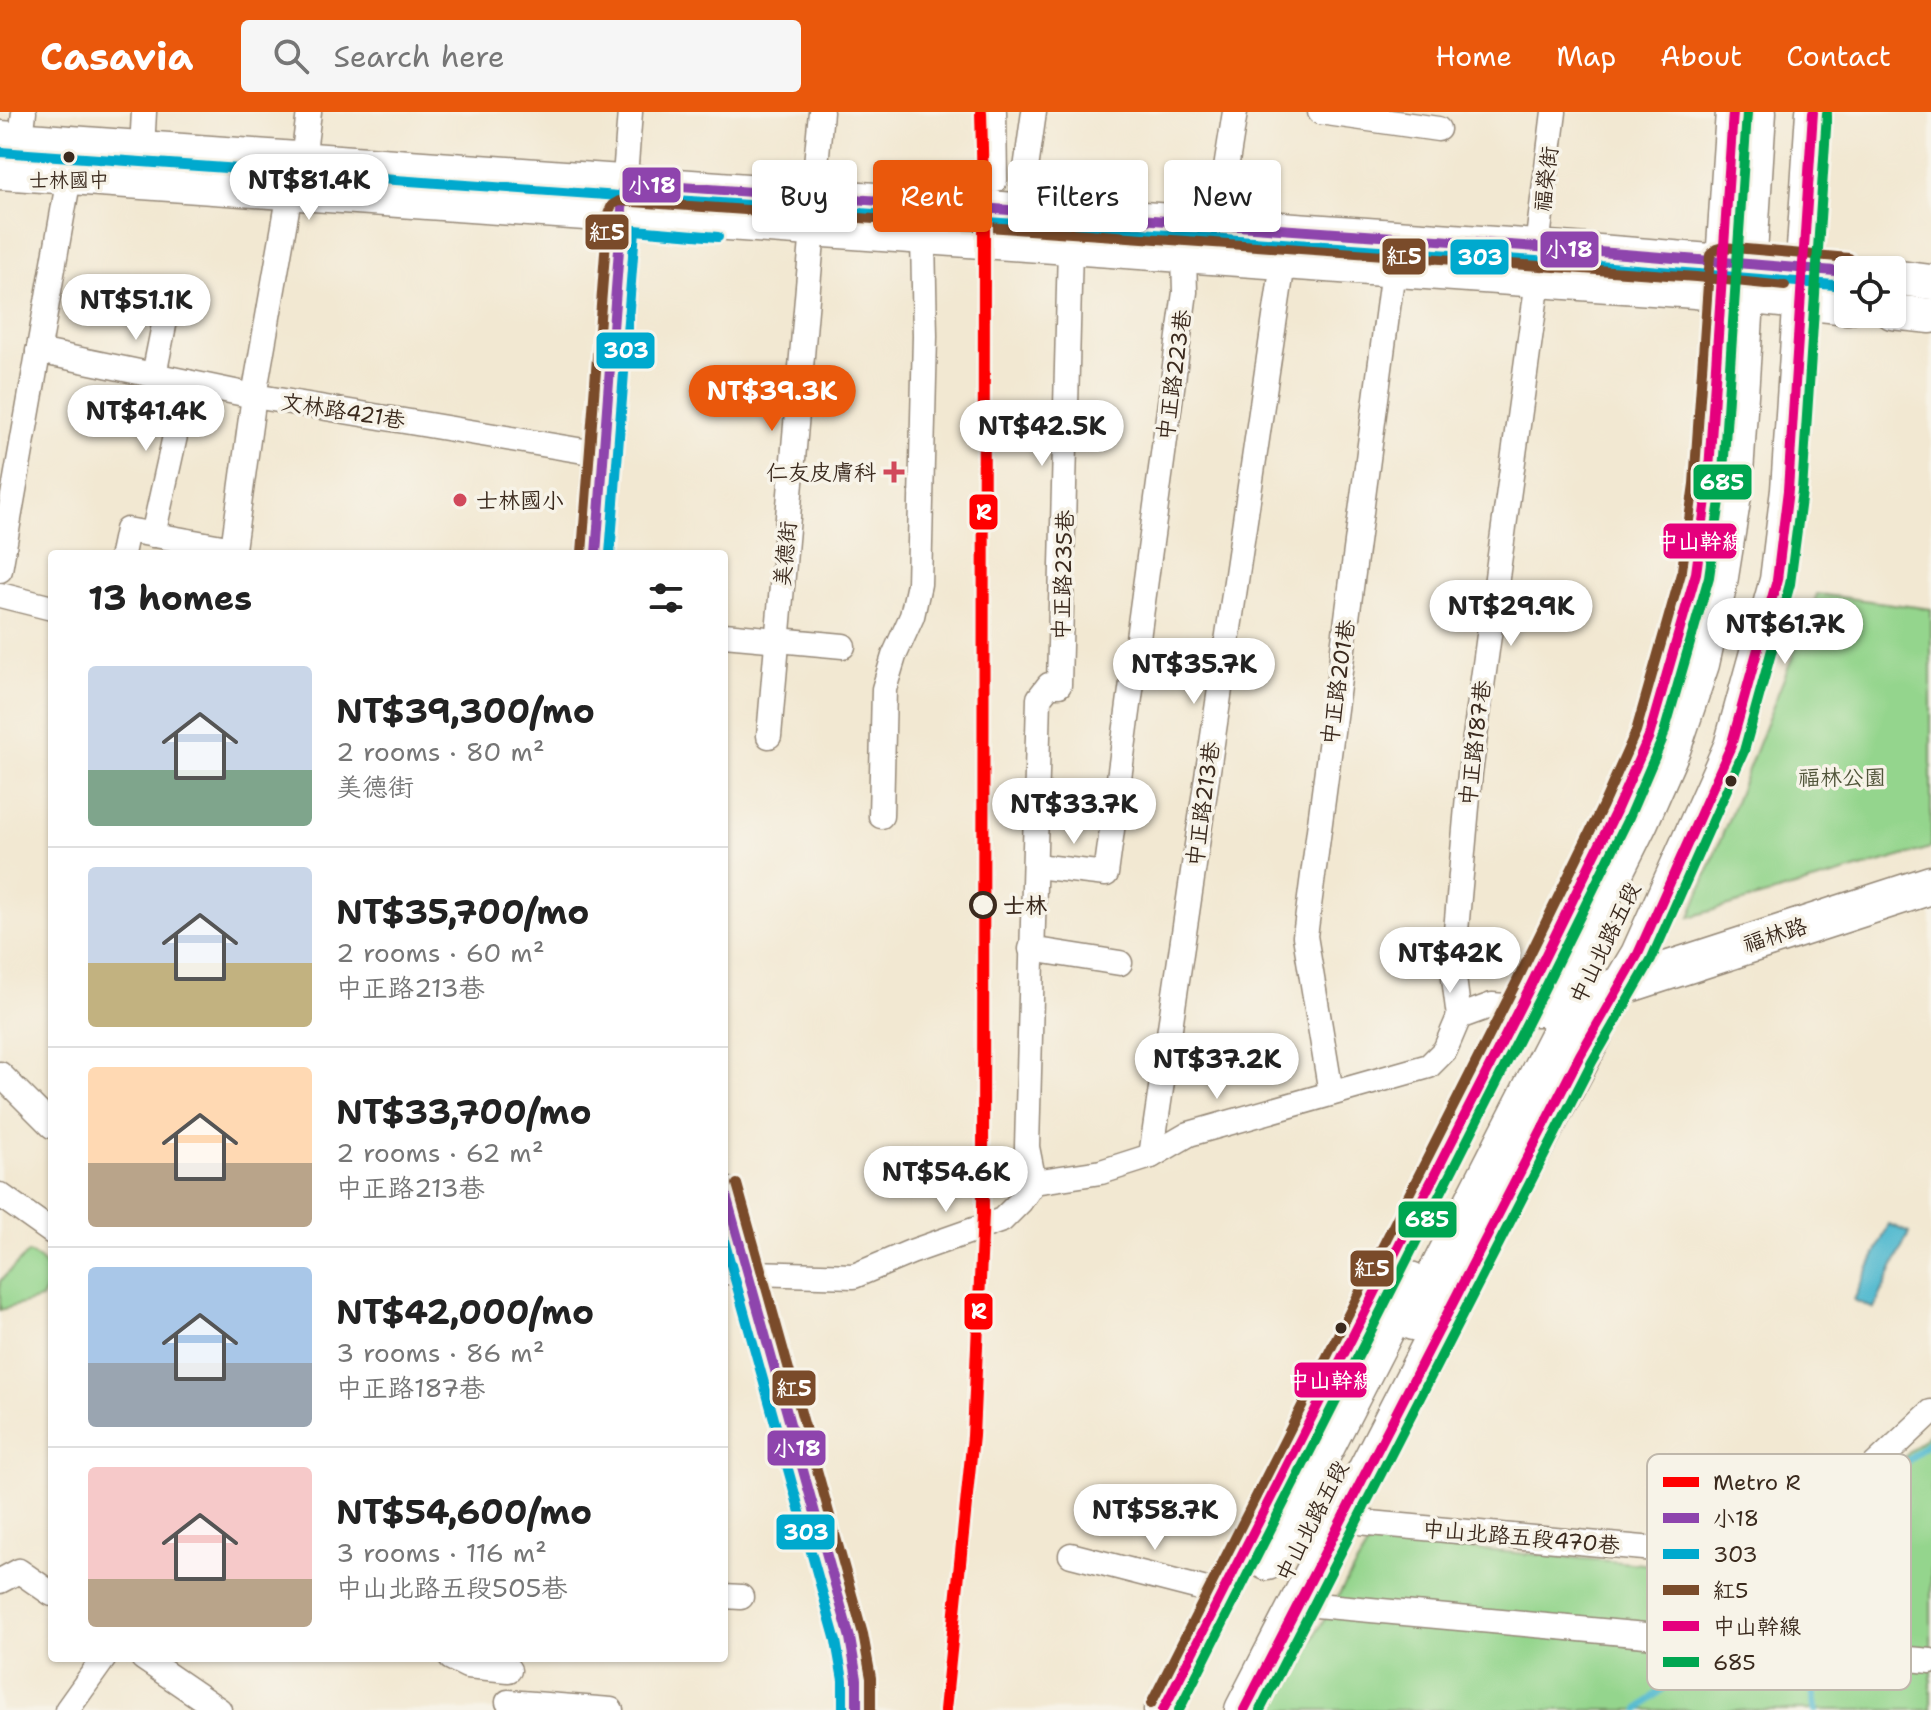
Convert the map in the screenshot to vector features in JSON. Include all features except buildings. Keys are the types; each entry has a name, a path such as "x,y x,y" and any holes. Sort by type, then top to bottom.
{"main road":[{"name":"中山北路五段","path":"1163,1710 1221,1597 1315,1437 1456,1213 1619,986 1638,954 1722,768 1777,580 1788,490 1761,281 1733,112"},
{"name":"中山北路五段","path":"1759,112 1761,281"},
{"name":"中山北路五段","path":"1215,1710 1456,1213 1548,1005 1641,822 1674,747 1702,664 1720,583 1735,489 1783,112"},
{"name":"中山北路五段","path":"1761,281 1813,112"},
{"path":"15,130 142,149 303,160 623,199 752,209"},
{"path":"0,172 290,192 623,199"},
{"path":"857,213 1008,211"},
{"path":"857,223 923,237 1393,270 1538,264"},
{"path":"1275,232 1538,264 1761,281 1834,273"},
{"path":"1906,279 1931,282"},
{"path":"1761,281 1834,303"},
{"path":"1906,313 1931,316"},
{"name":"福林路","path":"1548,1005 1619,986 1931,885"},
{"name":"中山北路五段","path":"1244,1710 1342,1516 1456,1213"},
{"name":"中山北路五段","path":"1191,1710 1315,1437"}],"street":[{"path":"142,149 144,112"},
{"path":"303,160 309,112"},
{"path":"596,550 630,112"},
{"name":"美德街","path":"817,160 821,112"},
{"path":"994,112 995,180"},
{"path":"1027,160 1034,112"},
{"path":"1227,160 1235,112"},
{"path":"1320,112 1438,129"},
{"name":"福榮街","path":"1538,264 1554,112"},
{"path":"0,570 69,177"},
{"path":"123,550 127,530 233,549 254,396 290,192"},
{"name":"美德街","path":"769,736 811,232"},
{"path":"881,816 884,689 890,665 912,616 919,584 925,336 923,237"},
{"name":"中正路235巷","path":"1036,866 1039,698 1049,685 1059,685 1070,247"},
{"name":"中正路223巷","path":"1036,866 1106,874 1185,292 1184,256"},
{"name":"中正路213巷","path":"1151,1156 1283,263"},
{"name":"中正路187巷","path":"1459,1017 1454,978 1455,942 1470,773 1538,264"},
{"name":"中正路201巷","path":"1331,1093 1305,936 1393,270"},
{"path":"154,375 165,320"},
{"name":"文林路421巷","path":"38,351 254,396 602,454"},
{"path":"153,535 187,382"},
{"path":"0,595 48,607"},
{"path":"728,635 843,646"},
{"path":"736,1272 854,1276 1002,1220 1020,1202 1034,1182 1027,1147 1036,866"},
{"path":"1031,949 1120,963"},
{"path":"1034,1182 1101,1172 1151,1156 1189,1134 1429,1066 1445,1050 1459,1017 1492,1005 1548,1005"},
{"path":"0,1074 48,1122"},
{"path":"0,1195 48,1229"},
{"path":"728,1216 736,1272 850,1638 857,1679 857,1710"},
{"name":"中山北路五段470巷","path":"1886,1454 1931,1412"},
{"name":"中山北路五段470巷","path":"1342,1516 1359,1522 1647,1548"},
{"path":"1071,1555 1207,1590 1221,1597"},
{"path":"10,1576 48,1592"},
{"path":"1300,1600 1316,1605 1647,1636"},
{"path":"1911,1659 1931,1661"},
{"path":"67,1710 101,1662"},
{"path":"149,1662 219,1710"},
{"path":"459,1662 467,1666 510,1664 507,1706 611,1710"}],"green space":[{"name":"福林公園","path":"1817,594 1931,609 1931,848 1690,917"},
{"path":"28,1253 43,1263 48,1272 48,1285 41,1299 0,1310 0,1281"},
{"path":"1931,1432 1931,1710 1271,1710 1371,1540 1647,1564 1647,1690 1911,1690 1911,1454 1908,1454"}],"water":[{"path":"1889,1224 1909,1233 1874,1309 1854,1300"}],"waterway":[{"path":"1911,1459 1931,1440"},
{"path":"1639,1710 1661,1690"},
{"path":"1812,1690 1816,1710"}],"metro line":[{"name":"R","path":"945,1710 973,1436 983,1213 984,221 981,112"}],"transit line":[{"name":"中山幹線","path":"1163,1710 1530,987 1649,736 1696,573 1708,485 1733,112"},
{"name":"中山幹線","path":"1244,1710 1580,1055 1638,954 1731,746 1777,580 1788,490 1813,112"},
{"name":"685","path":"1179,1710 1542,993 1629,817 1662,740 1709,577 1722,487 1747,113"},
{"name":"685","path":"1260,1710 1592,1062 1651,960 1744,751 1790,584 1802,491 1827,113"},
{"name":"303","path":"0,152 1834,285"},
{"name":"小18","path":"596,550 624,183 1834,271"},
{"name":"紅5","path":"582,550 608,214 612,205 619,201 1696,277 1785,286"},
{"name":"303","path":"610,550 635,230 718,237"},
{"name":"紅5","path":"1151,1704 1517,981 1636,731 1682,570 1694,484 1710,255 1723,247 1834,257"},
{"name":"紅5","path":"737,1184 863,1634 871,1678 871,1710"},
{"name":"小18","path":"728,1202 850,1638 857,1679 857,1710"},
{"name":"303","path":"728,1254 836,1641 843,1680 843,1710"}],"place":[{"name":"士林國中","path":"69,157"},
{"name":"仁友皮膚科","path":"894,472"},
{"name":"士林國小","path":"460,500"},
{"name":"士林","path":"983,905"}]}
